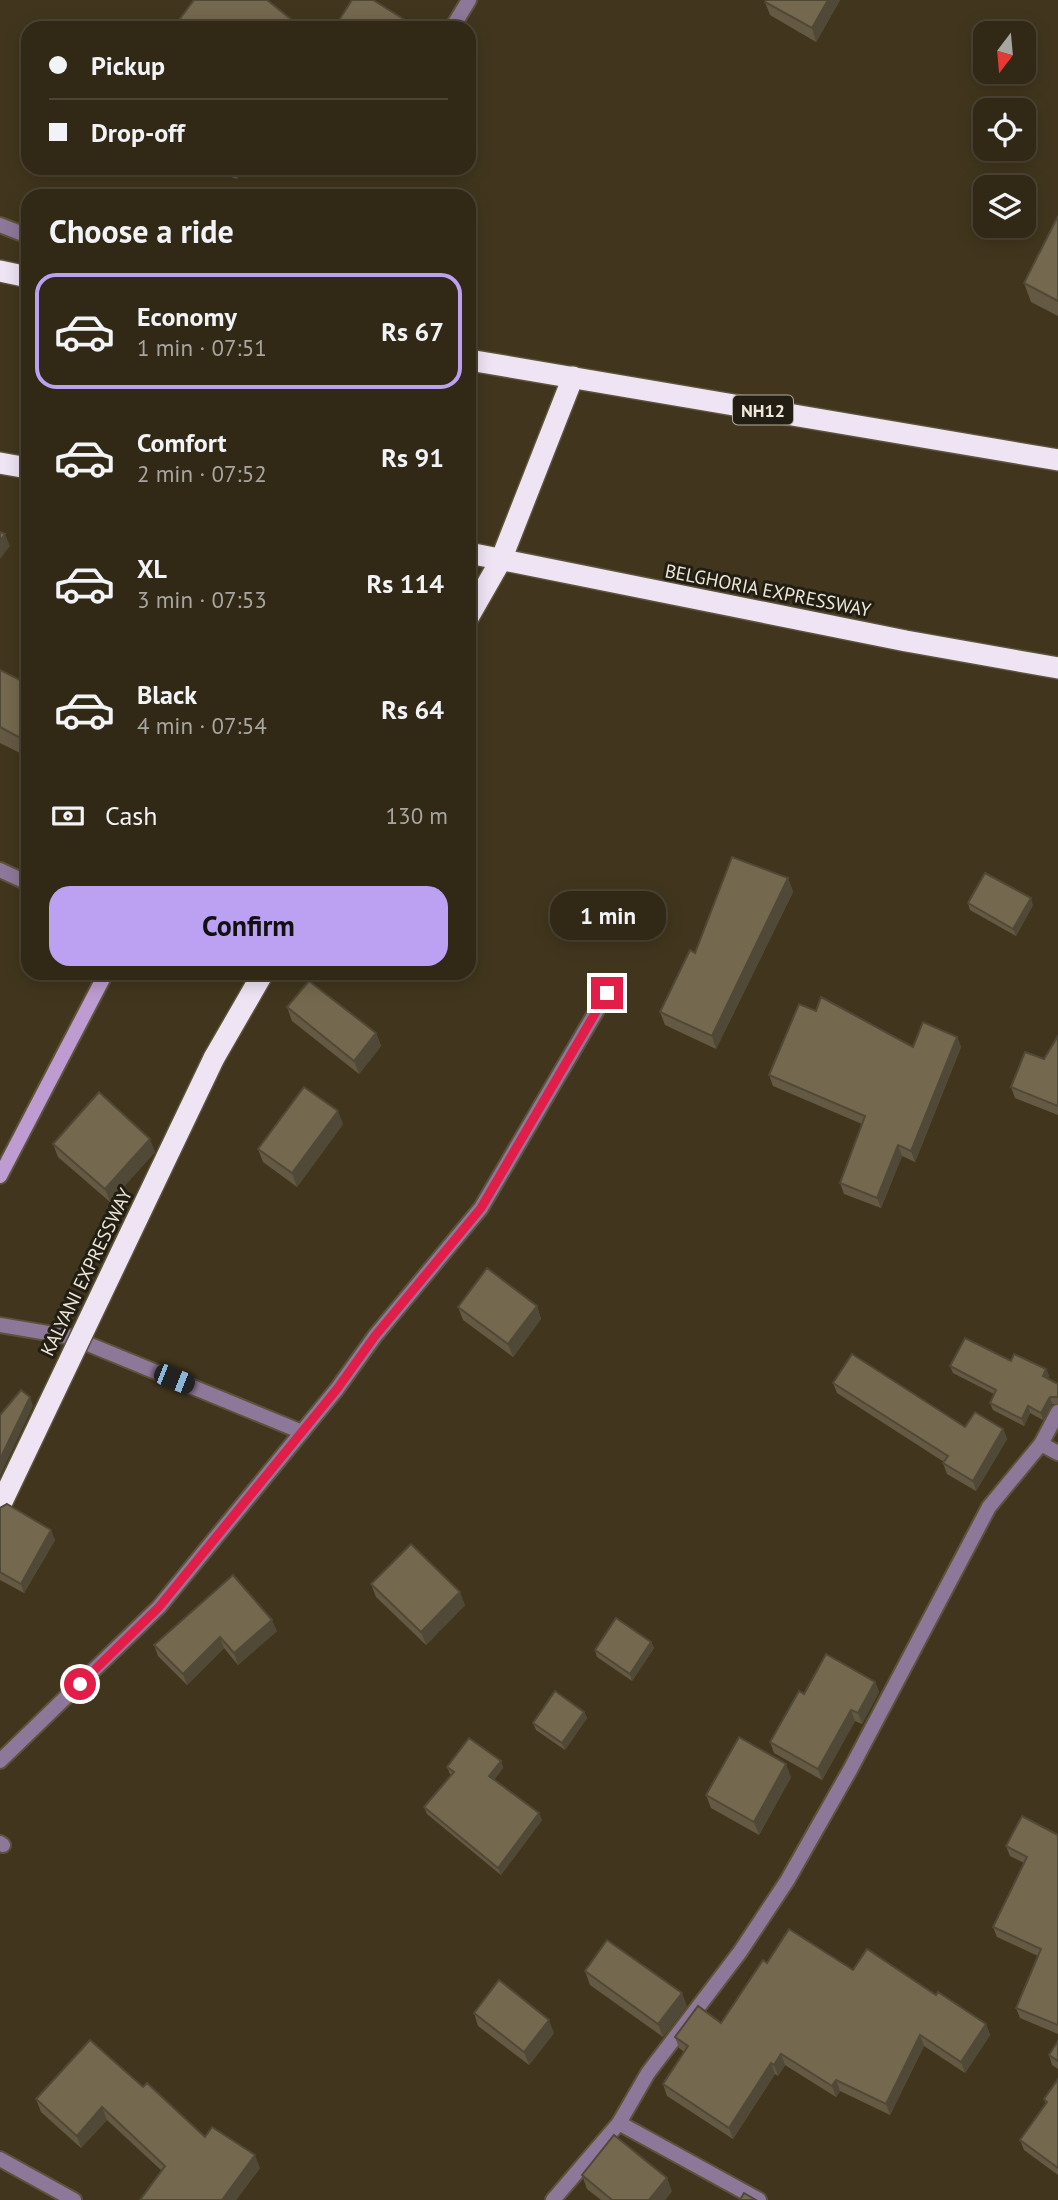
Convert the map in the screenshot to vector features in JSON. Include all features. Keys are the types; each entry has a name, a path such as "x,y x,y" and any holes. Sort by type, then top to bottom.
{"highway":[{"path":"0,271 21,276"},
{"name":"NH12","path":"476,361 1058,460"},
{"path":"476,604 501,560 573,377"},
{"path":"0,463 21,467"},
{"name":"BELGHORIA EXPRESSWAY","path":"476,555 906,641 1058,668"},
{"name":"KALYANI EXPRESSWAY","path":"0,1506 214,1058 259,980"}],"street":[{"path":"456,21 469,0"},
{"path":"0,225 21,233"},
{"path":"0,870 21,880"},
{"path":"0,1176 102,980"},
{"path":"0,1761 159,1607 337,1389 375,1336 481,1208 607,993"},
{"path":"0,1325 71,1337 302,1432"},
{"path":"553,2200 619,2123 648,2073 740,1952 788,1881 989,1507 1041,1444 1058,1412"},
{"path":"1041,1444 1058,1453"},
{"path":"619,2123 759,2200"},
{"path":"0,2159 74,2200"}],"building":[{"path":"194,0 267,0 293,21 178,21"},
{"path":"352,0 373,0 407,21 338,21"},
{"path":"828,0 812,28 765,2"},
{"path":"1058,216 1058,301 1024,283"},
{"path":"0,670 21,680 21,738 0,727"},
{"path":"732,857 788,878 712,1036 660,1012 690,950 695,953"},
{"path":"985,873 1031,898 1013,929 968,903"},
{"path":"309,981 376,1033 354,1061 287,1007"},
{"path":"821,997 913,1047 923,1022 957,1037 911,1151 898,1145 877,1198 840,1183 865,1116 769,1075 799,1004 816,1011"},
{"path":"1058,1036 1058,1106 1011,1087 1025,1052 1044,1059"},
{"path":"304,1087 338,1111 292,1173 258,1149"},
{"path":"99,1092 150,1139 105,1189 53,1144"},
{"path":"487,1268 537,1306 508,1344 458,1307"},
{"path":"965,1338 1011,1361 1014,1354 1046,1369 1043,1376 1058,1384 1058,1397 1050,1397 1041,1413 1028,1406 1022,1419 990,1403 996,1390 950,1366"},
{"path":"852,1354 965,1427 975,1412 1003,1429 973,1481 943,1463 948,1456 833,1383"},
{"path":"21,1390 30,1397 0,1459 0,1415"},
{"path":"7,1504 51,1530 21,1584 0,1572 0,1508"},
{"path":"411,1544 460,1592 421,1632 371,1584"},
{"path":"233,1575 272,1620 234,1653 220,1637 183,1674 154,1645"},
{"path":"616,1618 651,1642 630,1674 595,1650"},
{"path":"826,1654 875,1682 858,1713 851,1710 818,1769 770,1742 799,1691 804,1694"},
{"path":"555,1691 584,1712 562,1743 533,1723"},
{"path":"739,1737 786,1764 754,1822 706,1795"},
{"path":"469,1738 501,1761 489,1776 539,1813 498,1868 424,1807 454,1772 447,1767"},
{"path":"1022,1816 1058,1835 1058,2025 1016,2008 1041,1949 993,1927 1027,1857 1006,1846"},
{"path":"789,1929 853,1970 867,1949 936,1995 938,1992 986,2024 961,2062 920,2035 886,2104 836,2080 832,2086 781,2054 774,2065 771,2063 729,2128 663,2084 688,2046 675,2037 698,2006 721,2023 763,1960 767,1963"},
{"path":"607,1940 682,1993 658,2024 585,1971"},
{"path":"499,1980 549,2020 524,2052 474,2013"},
{"path":"90,2040 143,2087 147,2083 205,2137 212,2127 255,2155 222,2200 140,2200 165,2166 102,2107 77,2136 36,2099"},
{"path":"1058,2041 1058,2061 1049,2055"},
{"path":"1058,2079 1058,2168 1020,2140 1047,2102 1044,2099"},
{"path":"614,2135 667,2178 649,2200 612,2200 582,2175"},
{"path":"744,2193 756,2200 740,2200"}],"route":[{"path":"80,1684 159,1607 337,1389 375,1336 481,1208 607,993"}]}
